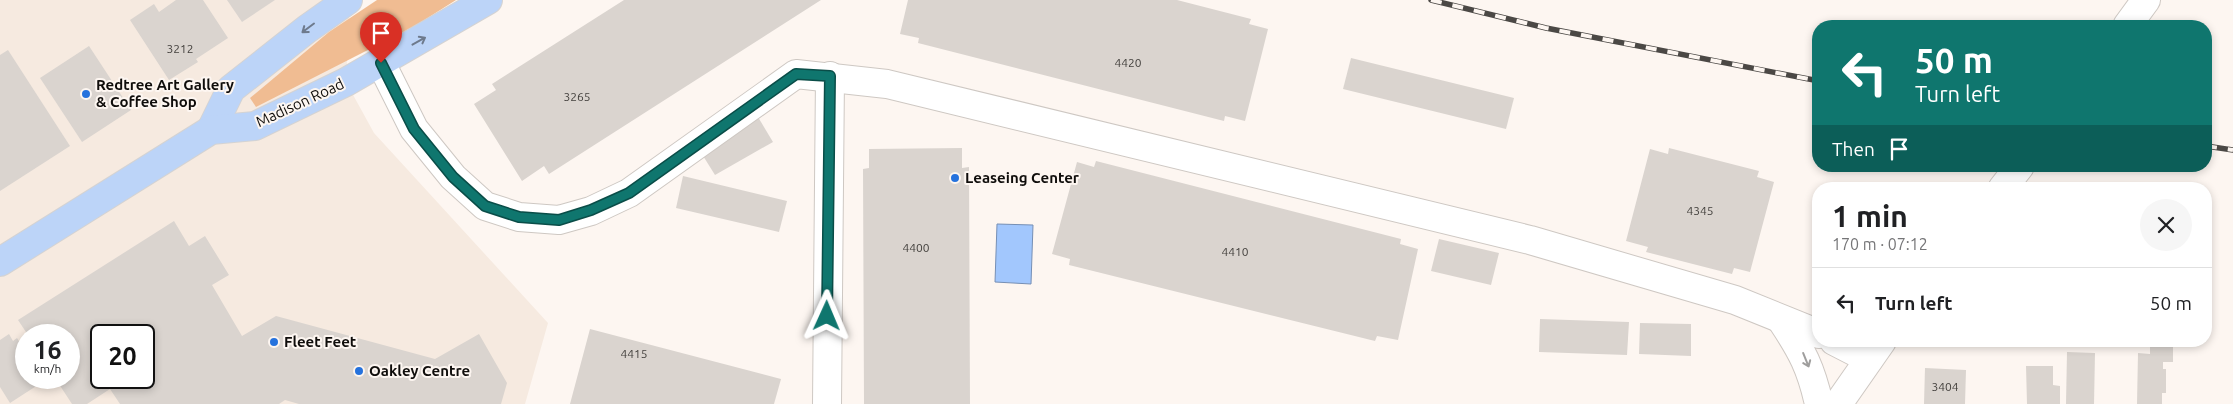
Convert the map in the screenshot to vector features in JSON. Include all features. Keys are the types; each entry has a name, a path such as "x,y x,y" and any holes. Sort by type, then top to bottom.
{"main road":[{"path":"211,130 231,89 307,29 348,0"},
{"name":"Madison Road","path":"0,262 211,130 255,126 346,82 488,0"}],"street":[{"path":"2131,20 2146,0"},
{"path":"381,63 414,129 453,177 485,206 519,217 559,220 591,210 629,193 796,74 830,76 887,84 1530,240 1735,300 1782,321 1812,332"},
{"path":"827,404 830,76"},
{"path":"2007,182 2015,172"},
{"path":"1782,321 1802,351 1814,380 1819,404"},
{"path":"1838,404 1875,350 1861,347"}],"shaded area":[{"path":"0,0 350,0 346,82 374,133 548,323 525,404 0,404"},
{"path":"377,0 456,0 415,26 256,107 250,98 329,32"}],"water":[{"path":"997,224 1033,225 1031,284 995,282"}],"building":[{"path":"176,0 203,0 228,38 196,59 198,62 169,80 130,20 154,4 159,12"},
{"path":"227,0 275,0 242,22"},
{"path":"624,0 821,0 549,174 544,166 522,181 474,104 496,90 492,84"},
{"path":"908,0 1177,0 1251,19 1249,24 1268,29 1245,121 1225,116 1224,121 918,43 919,38 900,34"},
{"name":"Redtree Art Gallery & Coffee Shop","path":"89,46 131,110 82,142 40,78"},
{"path":"8,50 70,146 0,191 0,55"},
{"path":"1351,58 1514,98 1506,129 1343,89"},
{"path":"758,117 773,142 715,175 700,151"},
{"path":"962,148 962,168 969,167 970,404 864,404 863,169 869,168 869,149"},
{"path":"1669,148 1759,171 1757,177 1774,182 1750,272 1734,268 1732,274 1646,252 1648,247 1626,241 1650,149 1668,154"},
{"path":"1096,161 1401,239 1400,244 1418,249 1398,340 1377,336 1375,341 1069,265 1070,259 1052,254 1077,162 1094,167"},
{"path":"683,176 787,201 779,232 676,208"},
{"path":"174,221 189,246 205,236 229,275 212,285 242,336 276,316 435,359 479,334 507,383 501,404 299,404 285,400 279,404 120,404 110,389 87,404 72,404 62,389 80,389 80,324 21,324 18,320"},
{"path":"1439,239 1499,253 1491,285 1431,271"},
{"path":"1540,319 1629,322 1627,355 1539,352"},
{"path":"1640,323 1691,324 1691,356 1639,354"},
{"path":"590,329 781,379 774,404 570,404"},
{"path":"9,334 13,341 15,340 15,389 32,389 10,403 0,387 0,340"},
{"path":"2150,347 2173,347 2173,362 2163,362 2163,369 2166,369 2166,393 2162,393 2162,404 2137,404 2138,353 2150,354"},
{"path":"2067,352 2095,353 2094,404 2066,404"},
{"path":"2026,366 2053,366 2053,385 2060,386 2060,404 2027,404"},
{"path":"1925,368 1966,370 1965,404 1924,404"}],"railway":[{"path":"1431,0 1546,28 1812,80"},
{"path":"2212,147 2233,150"}],"place":[{"name":"Redtree Art Gallery & Coffee Shop","path":"86,94"},
{"name":"Leaseing Center","path":"955,178"},
{"name":"Fleet Feet","path":"274,342"},
{"name":"Oakley Centre","path":"359,371"}],"route":[{"path":"381,63 414,129 453,177 485,206 519,217 559,220 591,210 629,193 796,74 830,76 827,316"}]}
